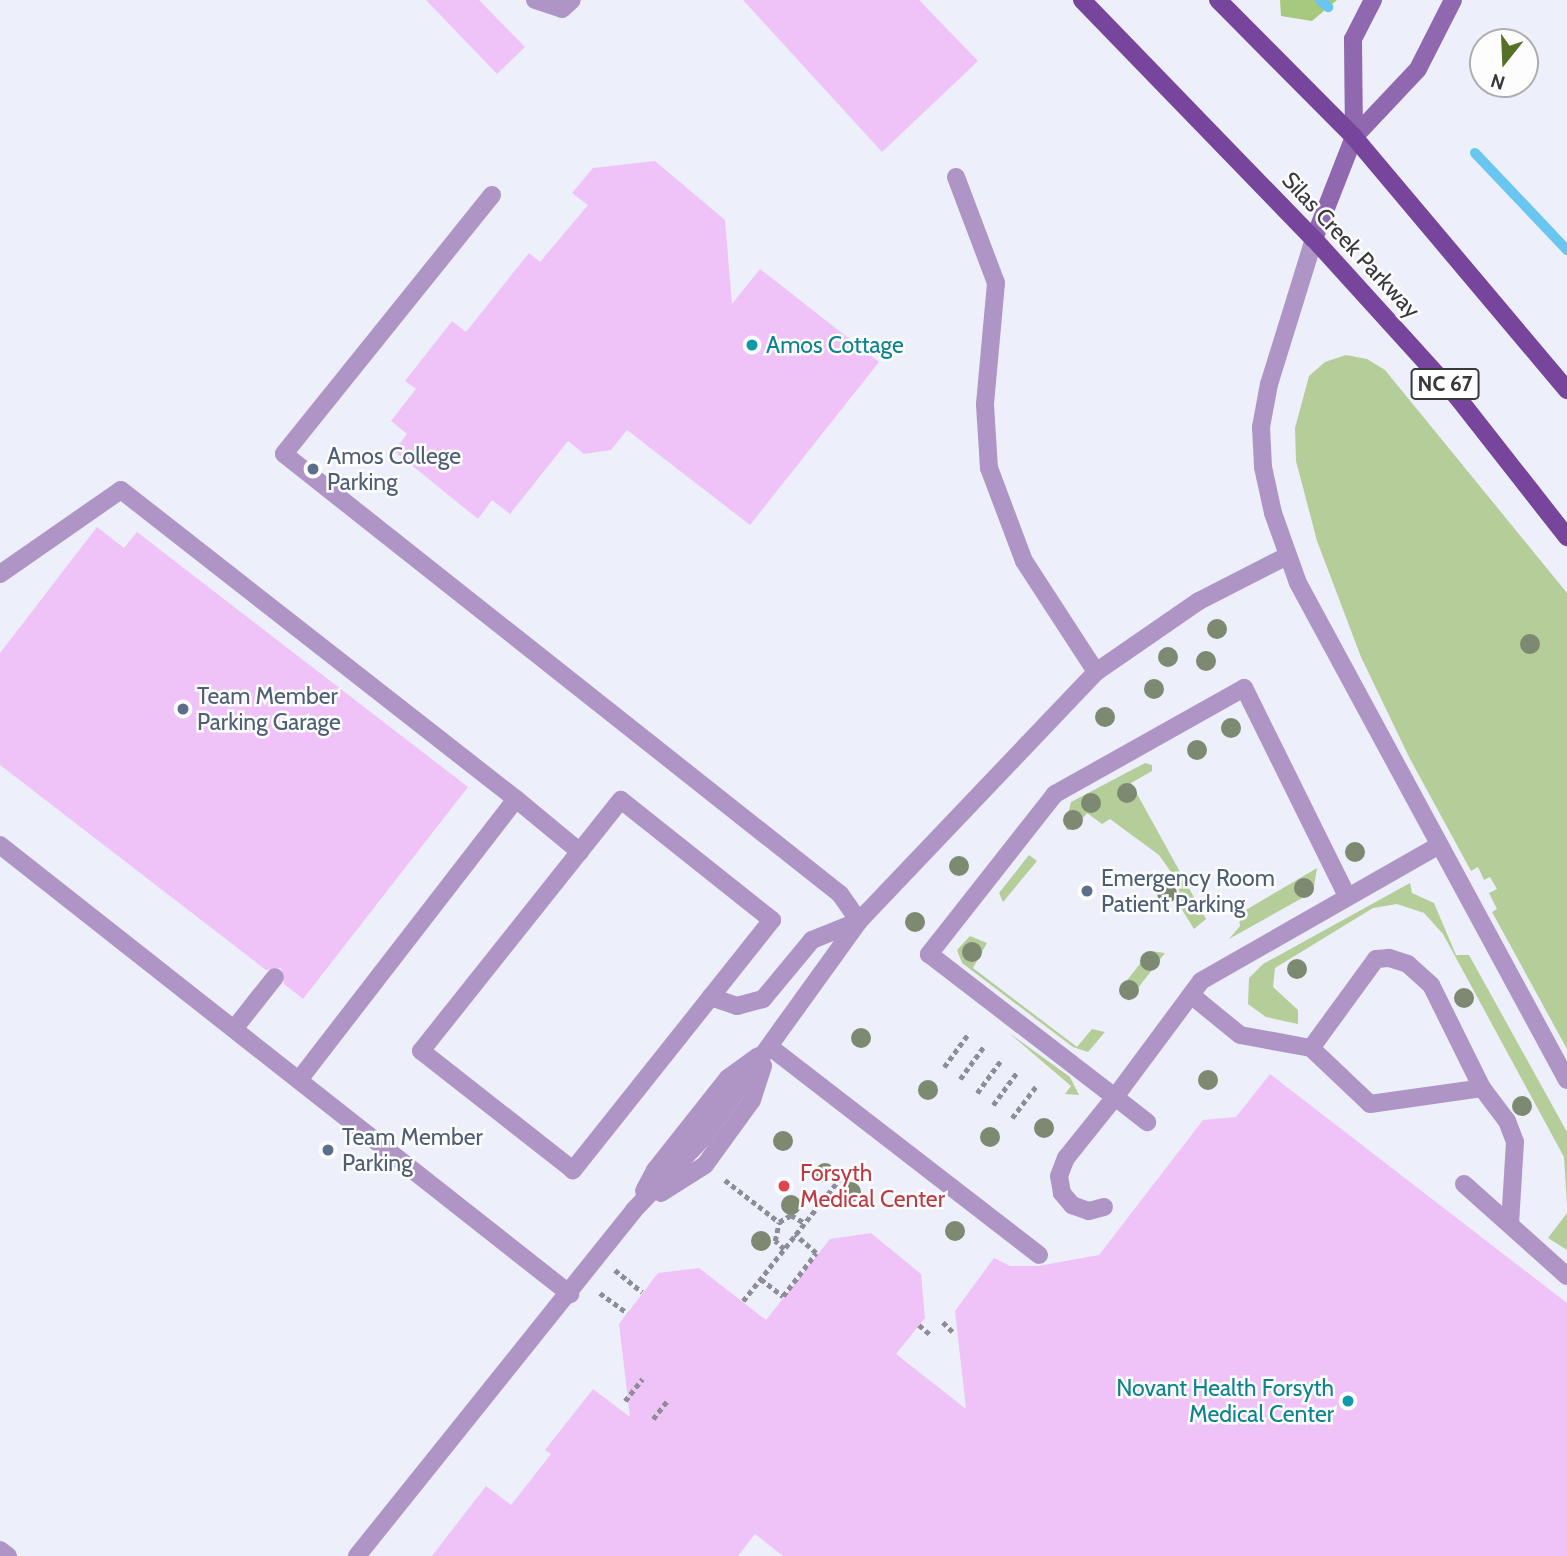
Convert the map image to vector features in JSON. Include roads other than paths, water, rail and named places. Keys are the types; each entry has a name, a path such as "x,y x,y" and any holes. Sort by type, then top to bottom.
{"main road":[{"name":"Silas Creek Parkway","path":"1082,0 1314,239 1458,398 1567,537"},
{"path":"1218,0 1354,137 1567,390"},
{"path":"1354,137 1353,38 1373,0"},
{"path":"1314,239 1354,137 1418,69 1453,0"}],"lane":[{"path":"534,0 562,9 572,0"},
{"path":"957,177 996,283 985,405 989,468 1024,561 1096,672"},
{"path":"492,195 284,454 840,894 859,920"},
{"path":"1314,239 1269,384 1261,427 1263,467 1287,556 1438,846 1567,1080"},
{"path":"0,574 121,490 580,852"},
{"path":"634,1210 705,1165 752,1100 769,1047 859,920 1096,672 1199,601 1287,556"},
{"path":"1147,1122 929,954 1055,794 1244,688 1347,896"},
{"path":"299,1080 516,799"},
{"path":"621,800 772,920 573,1170 422,1051 580,852 621,800"},
{"path":"1104,1207 1089,1211 1072,1205 1062,1193 1059,1177 1066,1158 1191,995 1224,964 1438,846"},
{"path":"2,850 570,1294"},
{"path":"711,997 737,1006 763,999 812,940 859,920"},
{"path":"1311,1048 1376,959 1389,958 1408,964 1431,985 1482,1088 1507,1121 1515,1142 1510,1223"},
{"path":"234,1029 275,977"},
{"path":"1191,995 1240,1035 1311,1048 1370,1104 1482,1088"},
{"path":"357,1556 570,1294 634,1210 655,1170 728,1078 769,1047"},
{"path":"769,1047 1039,1255"},
{"path":"1464,1184 1510,1223 1527,1244 1567,1276"},
{"path":"0,1550 8,1556"}],"waterway":[{"path":"1320,0 1328,7"},
{"path":"1475,153 1567,250"}],"place":[{"name":"Amos Cottage","path":"752,345"},
{"name":"Amos College Parking","path":"313,469"},
{"name":"Team Member Parking Garage","path":"183,709"},
{"name":"Emergency Room Patient Parking","path":"1087,891"},
{"name":"Team Member Parking","path":"328,1150"},
{"name":"Forsyth Medical Center","path":"784,1186"},
{"name":"Novant Health Forsyth Medical Center","path":"1348,1401"}]}
